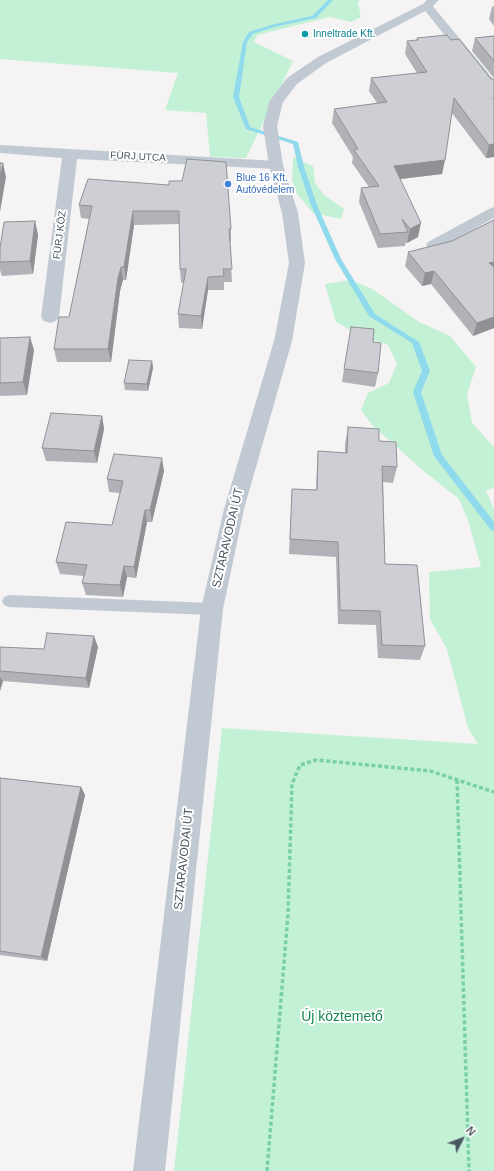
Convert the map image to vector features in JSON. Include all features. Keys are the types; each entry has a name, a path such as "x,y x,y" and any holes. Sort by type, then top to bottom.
{"street":[{"path":"430,3 494,88"},
{"name":"SZTARAVODAI ÚT","path":"149,1171 212,609 234,510 283,341 297,264 290,213 276,163 270,126 276,102 292,81 322,60 430,3"},
{"name":"FÜRJ UTCA","path":"0,148 70,154 276,163"},
{"name":"FÜRJ KÖZ","path":"50,317 70,154"},
{"path":"434,245 494,212"}],"lane":[{"path":"9,601 212,609"}],"path":[{"path":"267,1171 288,914 292,784 300,765 316,760 430,771 494,792"},
{"path":"457,780 469,1171"}],"green space":[{"path":"0,0 360,0 358,3 361,17 351,22 330,17 257,35 254,42 293,61 246,158 210,157 206,113 165,110 178,73 0,59"},
{"path":"293,157 313,166 315,183 324,195 344,209 341,219 313,213 297,194 292,180"},
{"name":"Új köztemető","path":"351,280 372,289 419,322 450,336 476,367 467,394 472,423 494,447 494,487 486,491 494,509 494,1171 174,1171 222,728 478,744 468,728 447,649 430,619 429,572 481,567 468,520 459,499 426,473 373,426 361,410 368,393 389,383 397,364 388,345 359,335 336,322 325,284"}],"building":[{"path":"447,35 451,40 459,39 491,79 494,79 494,144 489,145 454,98 445,160 394,166 421,223 410,229 402,219 408,232 380,234 361,188 379,186 354,150 358,149 334,109 387,102 371,78 427,72 407,41 418,40 417,38"},
{"path":"494,36 494,61 475,38"},
{"path":"187,159 226,162 231,229 229,229 232,269 223,269 224,276 208,277 201,316 178,314 186,269 180,269 179,211 133,211 124,267 121,267 118,278 108,349 54,349 59,317 69,317 92,206 79,205 88,179 169,185 169,181 182,181"},
{"path":"0,163 3,163 0,177"},
{"path":"494,220 494,262 489,263 494,267 494,317 477,323 434,271 425,273 408,252 452,241"},
{"path":"35,221 30,261 0,262 0,248 4,222"},
{"path":"351,327 374,329 373,342 381,343 378,373 344,369"},
{"path":"30,337 23,382 0,383 0,338"},
{"path":"129,360 152,361 147,384 124,383"},
{"path":"51,413 102,416 94,451 42,448"},
{"path":"348,427 379,429 379,441 396,442 397,467 382,466 385,564 417,565 425,646 382,645 380,611 340,610 338,542 290,539 292,489 317,490 318,451 347,453"},
{"path":"114,454 162,458 150,510 145,510 134,567 124,566 120,585 82,583 87,565 56,562 66,522 112,525 123,481 107,479"},
{"path":"47,633 94,636 86,678 0,671 0,647 44,649"},
{"path":"0,778 81,787 41,957 0,951"}],"waterway":[{"path":"331,0 314,17 273,26 251,33 245,42 236,97 248,128 296,143 301,167 314,205 338,259 372,316 415,342 426,371 417,392 438,456 494,528"}],"place":[{"name":"Inneltrade Kft.","path":"305,34"},
{"name":"Blue 16 Kft. Autóvédelem","path":"228,184"}]}
